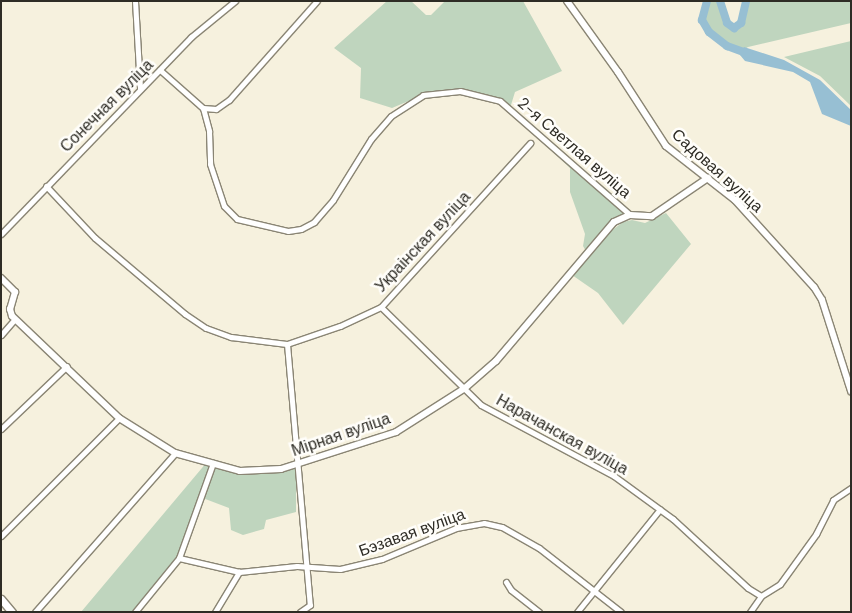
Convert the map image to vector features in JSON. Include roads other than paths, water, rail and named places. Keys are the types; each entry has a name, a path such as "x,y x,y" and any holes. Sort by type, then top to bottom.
{"main road":[{"path":"1,599 12,612"}],"street":[{"path":"134,1 140,89"},
{"name":"Сонечная вуліца","path":"1,234 199,30 236,1"},
{"path":"160,70 203,108 216,109 229,100 317,1"},
{"name":"Садовая вуліца","path":"567,1 618,72 666,146 734,200 818,293 851,391"},
{"name":"2-я Светлая вуліца","path":"203,108 209,131 210,164 227,212 237,219 273,230 301,229 320,217 391,116 414,99 442,91 460,91 500,101 630,215"},
{"name":"Украінская вуліца","path":"46,186 95,238 185,314 206,328 231,337 287,344 340,326 381,307 530,144"},
{"name":"Мірная вуліца","path":"15,319 67,366 119,418 175,452 240,471 281,469 396,432 464,388 496,361 606,230 620,218 630,215 652,216 708,178"},
{"path":"1,278 15,292 10,313 15,319 1,334"},
{"name":"Нарачанская вуліца","path":"381,307 481,405 614,476 660,509 748,588 761,596"},
{"path":"287,344 304,566 311,612"},
{"path":"1,429 67,366"},
{"path":"1,536 119,418"},
{"path":"35,612 175,452"},
{"path":"135,612 179,558 213,464"},
{"path":"750,612 761,596 780,584 816,534 833,500 851,488"},
{"path":"577,612 660,509"},
{"name":"Бэзавая вуліца","path":"179,558 238,572 304,566 331,569 360,565 456,528 484,523 502,527 531,543 620,612"},
{"path":"215,612 238,572"},
{"path":"506,582 511,590 539,612"},
{"path":"300,612 310,605"}],"water":[{"path":"744,47 784,60 820,80 851,110 851,126 822,114 810,82 793,72 745,61 740,55"}],"waterway":[{"path":"707,1 702,20 709,32 727,46 749,54"},
{"path":"720,1 727,23 734,28 741,23 746,1"}]}
